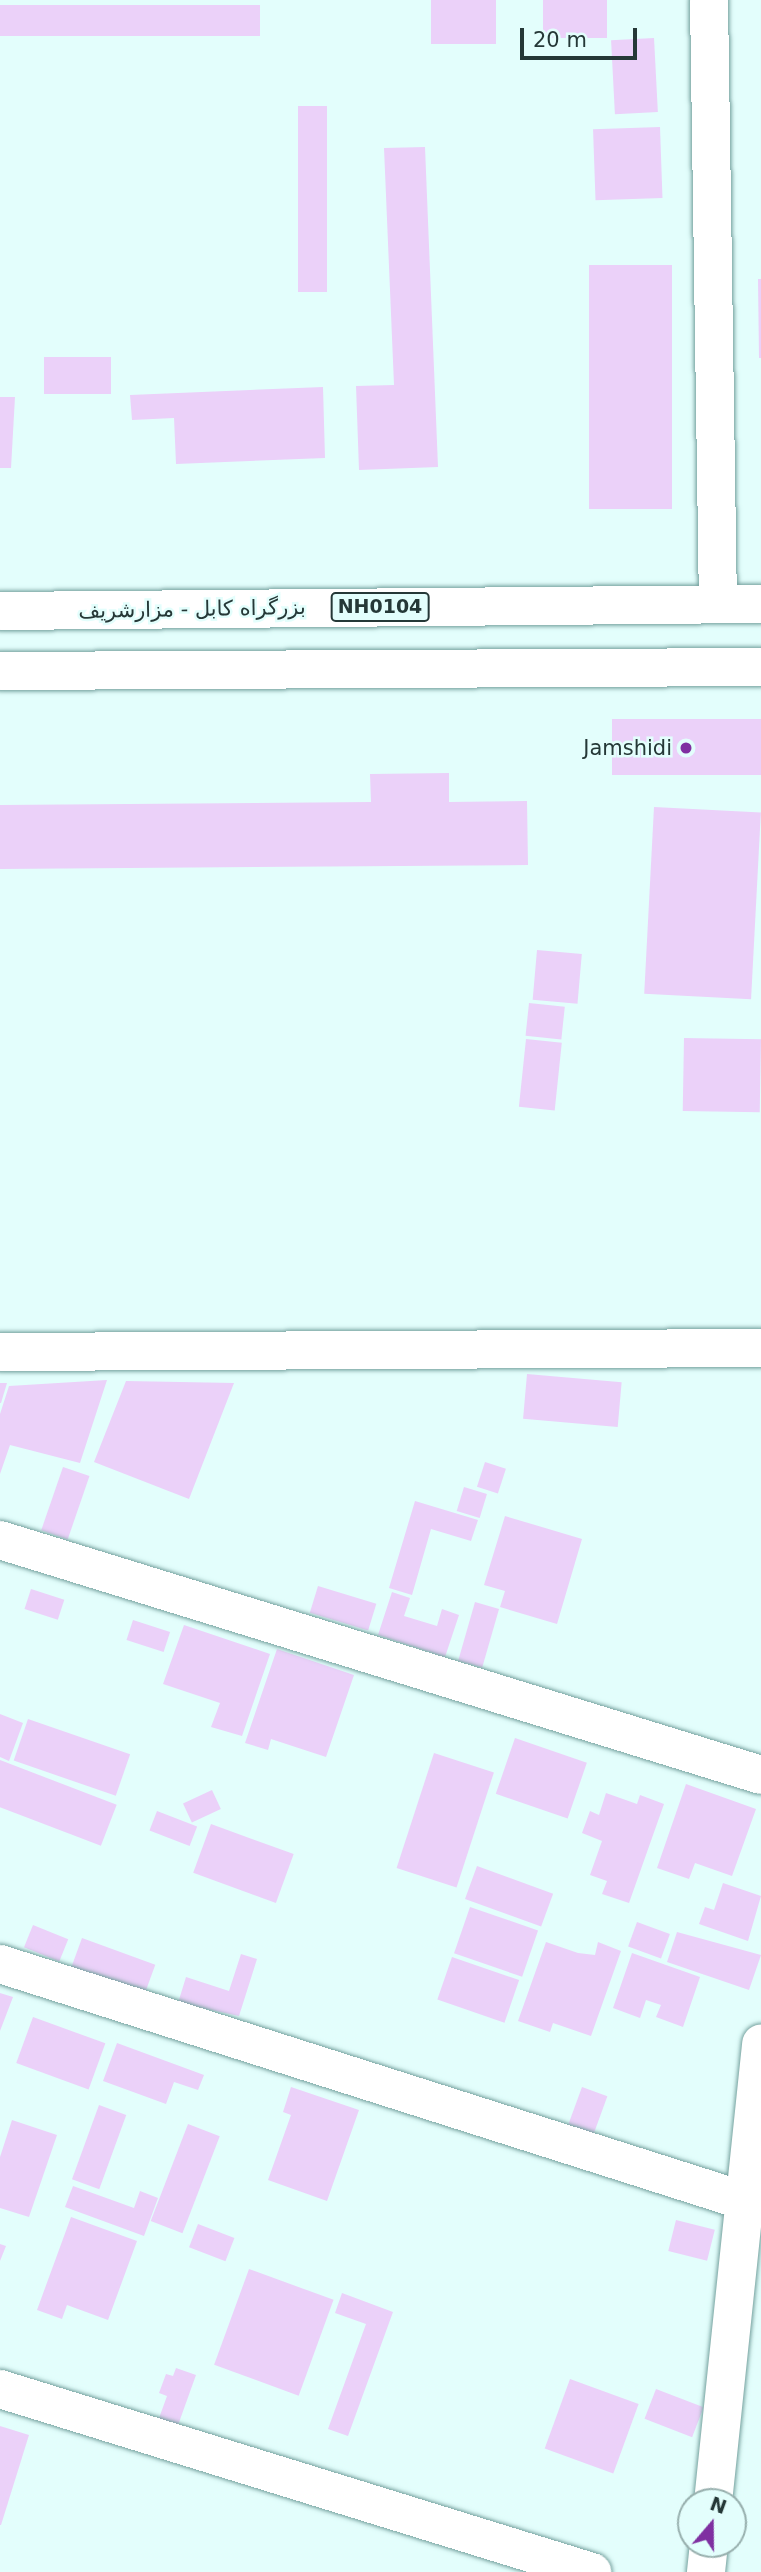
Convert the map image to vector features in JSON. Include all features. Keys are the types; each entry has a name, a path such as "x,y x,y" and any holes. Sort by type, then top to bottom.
{"main road":[{"path":"709,0 718,604"},
{"name":"بزرگراه کابل - مزارشریف","path":"0,611 761,604"},
{"path":"0,671 761,667"},
{"path":"0,1352 761,1348"},
{"path":"0,1540 761,1775"},
{"path":"0,1964 745,2201"},
{"path":"714,2488 761,2044"},
{"path":"0,2389 592,2572"}],"building":[{"path":"431,0 496,0 496,44 431,44"},
{"path":"543,0 607,0 607,38 543,38"},
{"path":"0,5 260,5 260,36 0,36"},
{"path":"654,38 658,112 615,114 611,40"},
{"path":"298,106 327,106 327,292 298,292"},
{"path":"660,127 662,198 596,200 593,129"},
{"path":"425,147 438,467 359,470 356,386 394,385 384,148"},
{"path":"589,265 672,265 672,509 589,509"},
{"path":"758,279 761,279 761,358 759,358"},
{"path":"44,357 111,357 111,394 44,394"},
{"path":"323,387 325,458 176,464 174,418 132,420 130,395"},
{"path":"0,397 15,397 11,468 0,468"},
{"name":"Jamshidi","path":"612,719 761,719 761,775 612,775"},
{"path":"449,773 449,802 527,801 528,865 0,869 0,805 371,802 370,774"},
{"path":"654,807 761,813 751,999 644,994"},
{"path":"537,950 582,954 577,1004 533,1000"},
{"path":"529,1003 565,1007 561,1040 526,1036"},
{"path":"684,1038 761,1039 760,1112 683,1111"},
{"path":"526,1039 562,1043 555,1110 519,1107"},
{"path":"527,1374 622,1382 618,1427 523,1419"},
{"path":"107,1380 80,1463 10,1445 0,1474 0,1414 9,1386"},
{"path":"126,1381 234,1383 189,1499 94,1462"},
{"path":"0,1383 7,1383 1,1403 0,1403"},
{"path":"485,1462 506,1469 498,1494 477,1487"},
{"path":"63,1467 89,1476 68,1539 41,1530"},
{"path":"464,1487 487,1494 480,1518 457,1511"},
{"path":"415,1501 478,1520 471,1541 431,1529 412,1595 389,1588"},
{"path":"505,1516 582,1539 557,1624 500,1607 505,1591 484,1585"},
{"path":"318,1586 376,1604 368,1631 310,1613"},
{"path":"31,1589 64,1600 58,1620 25,1609"},
{"path":"392,1592 410,1598 404,1616 437,1626 442,1609 459,1615 445,1657 378,1635"},
{"path":"475,1602 499,1609 482,1668 458,1661"},
{"path":"133,1620 170,1632 164,1652 127,1640"},
{"path":"184,1625 270,1654 242,1736 211,1727 220,1703 163,1684"},
{"path":"277,1649 354,1675 326,1757 271,1739 268,1750 245,1743"},
{"path":"0,1714 23,1723 9,1761 0,1757"},
{"path":"28,1719 130,1754 116,1796 14,1761"},
{"path":"515,1738 587,1763 568,1819 496,1794"},
{"path":"434,1753 494,1772 457,1888 397,1868"},
{"path":"0,1760 117,1805 101,1846 0,1807"},
{"path":"686,1784 756,1809 732,1876 695,1863 689,1879 657,1868"},
{"path":"212,1790 221,1809 192,1823 183,1804"},
{"path":"606,1793 637,1804 640,1795 664,1804 629,1903 602,1894 607,1881 590,1875 602,1841 582,1833 590,1811 599,1815"},
{"path":"157,1811 197,1826 190,1846 149,1831"},
{"path":"211,1824 294,1854 276,1903 193,1873"},
{"path":"477,1866 553,1894 541,1927 465,1899"},
{"path":"723,1883 761,1896 748,1941 699,1924 705,1907 714,1910"},
{"path":"470,1907 538,1930 522,1977 454,1953"},
{"path":"637,1922 670,1934 661,1958 628,1946"},
{"path":"33,1925 68,1939 59,1961 24,1947"},
{"path":"677,1932 761,1955 749,1990 667,1962"},
{"path":"82,1938 155,1965 144,1995 71,1968"},
{"path":"546,1942 578,1953 595,1955 598,1942 621,1951 591,2036 553,2023 550,2032 518,2021"},
{"path":"632,1953 700,1977 683,2027 656,2017 661,2005 646,2000 640,2018 613,2008"},
{"path":"241,1954 257,1959 239,2016 178,2003 186,1977 229,1991"},
{"path":"452,1957 519,1980 504,2023 437,2000"},
{"path":"0,1993 13,1997 0,2031"},
{"path":"33,2017 105,2043 89,2089 16,2063"},
{"path":"117,2043 204,2075 198,2090 174,2082 166,2104 103,2081"},
{"path":"291,2087 359,2110 327,2201 268,2180 291,2115 283,2112"},
{"path":"582,2087 607,2096 594,2134 568,2125"},
{"path":"99,2105 126,2115 99,2189 72,2179"},
{"path":"12,2120 57,2135 29,2217 0,2208 0,2157"},
{"path":"188,2124 220,2136 182,2233 151,2221"},
{"path":"73,2186 134,2208 140,2191 158,2198 144,2236 65,2207"},
{"path":"71,2217 137,2241 108,2320 67,2305 62,2319 37,2310"},
{"path":"676,2220 715,2230 707,2261 668,2251"},
{"path":"198,2224 234,2238 225,2261 189,2247"},
{"path":"0,2244 6,2246 0,2261"},
{"path":"249,2269 334,2300 299,2396 214,2365"},
{"path":"342,2293 393,2312 348,2436 328,2429 366,2324 335,2313"},
{"path":"176,2368 196,2375 177,2428 158,2421 167,2396 159,2393 166,2374 173,2376"},
{"path":"570,2379 639,2404 613,2474 545,2449"},
{"path":"656,2389 704,2407 692,2437 645,2419"},
{"path":"0,2426 29,2435 1,2525 0,2525"}],"place":[{"name":"Jamshidi","path":"686,748"}]}
